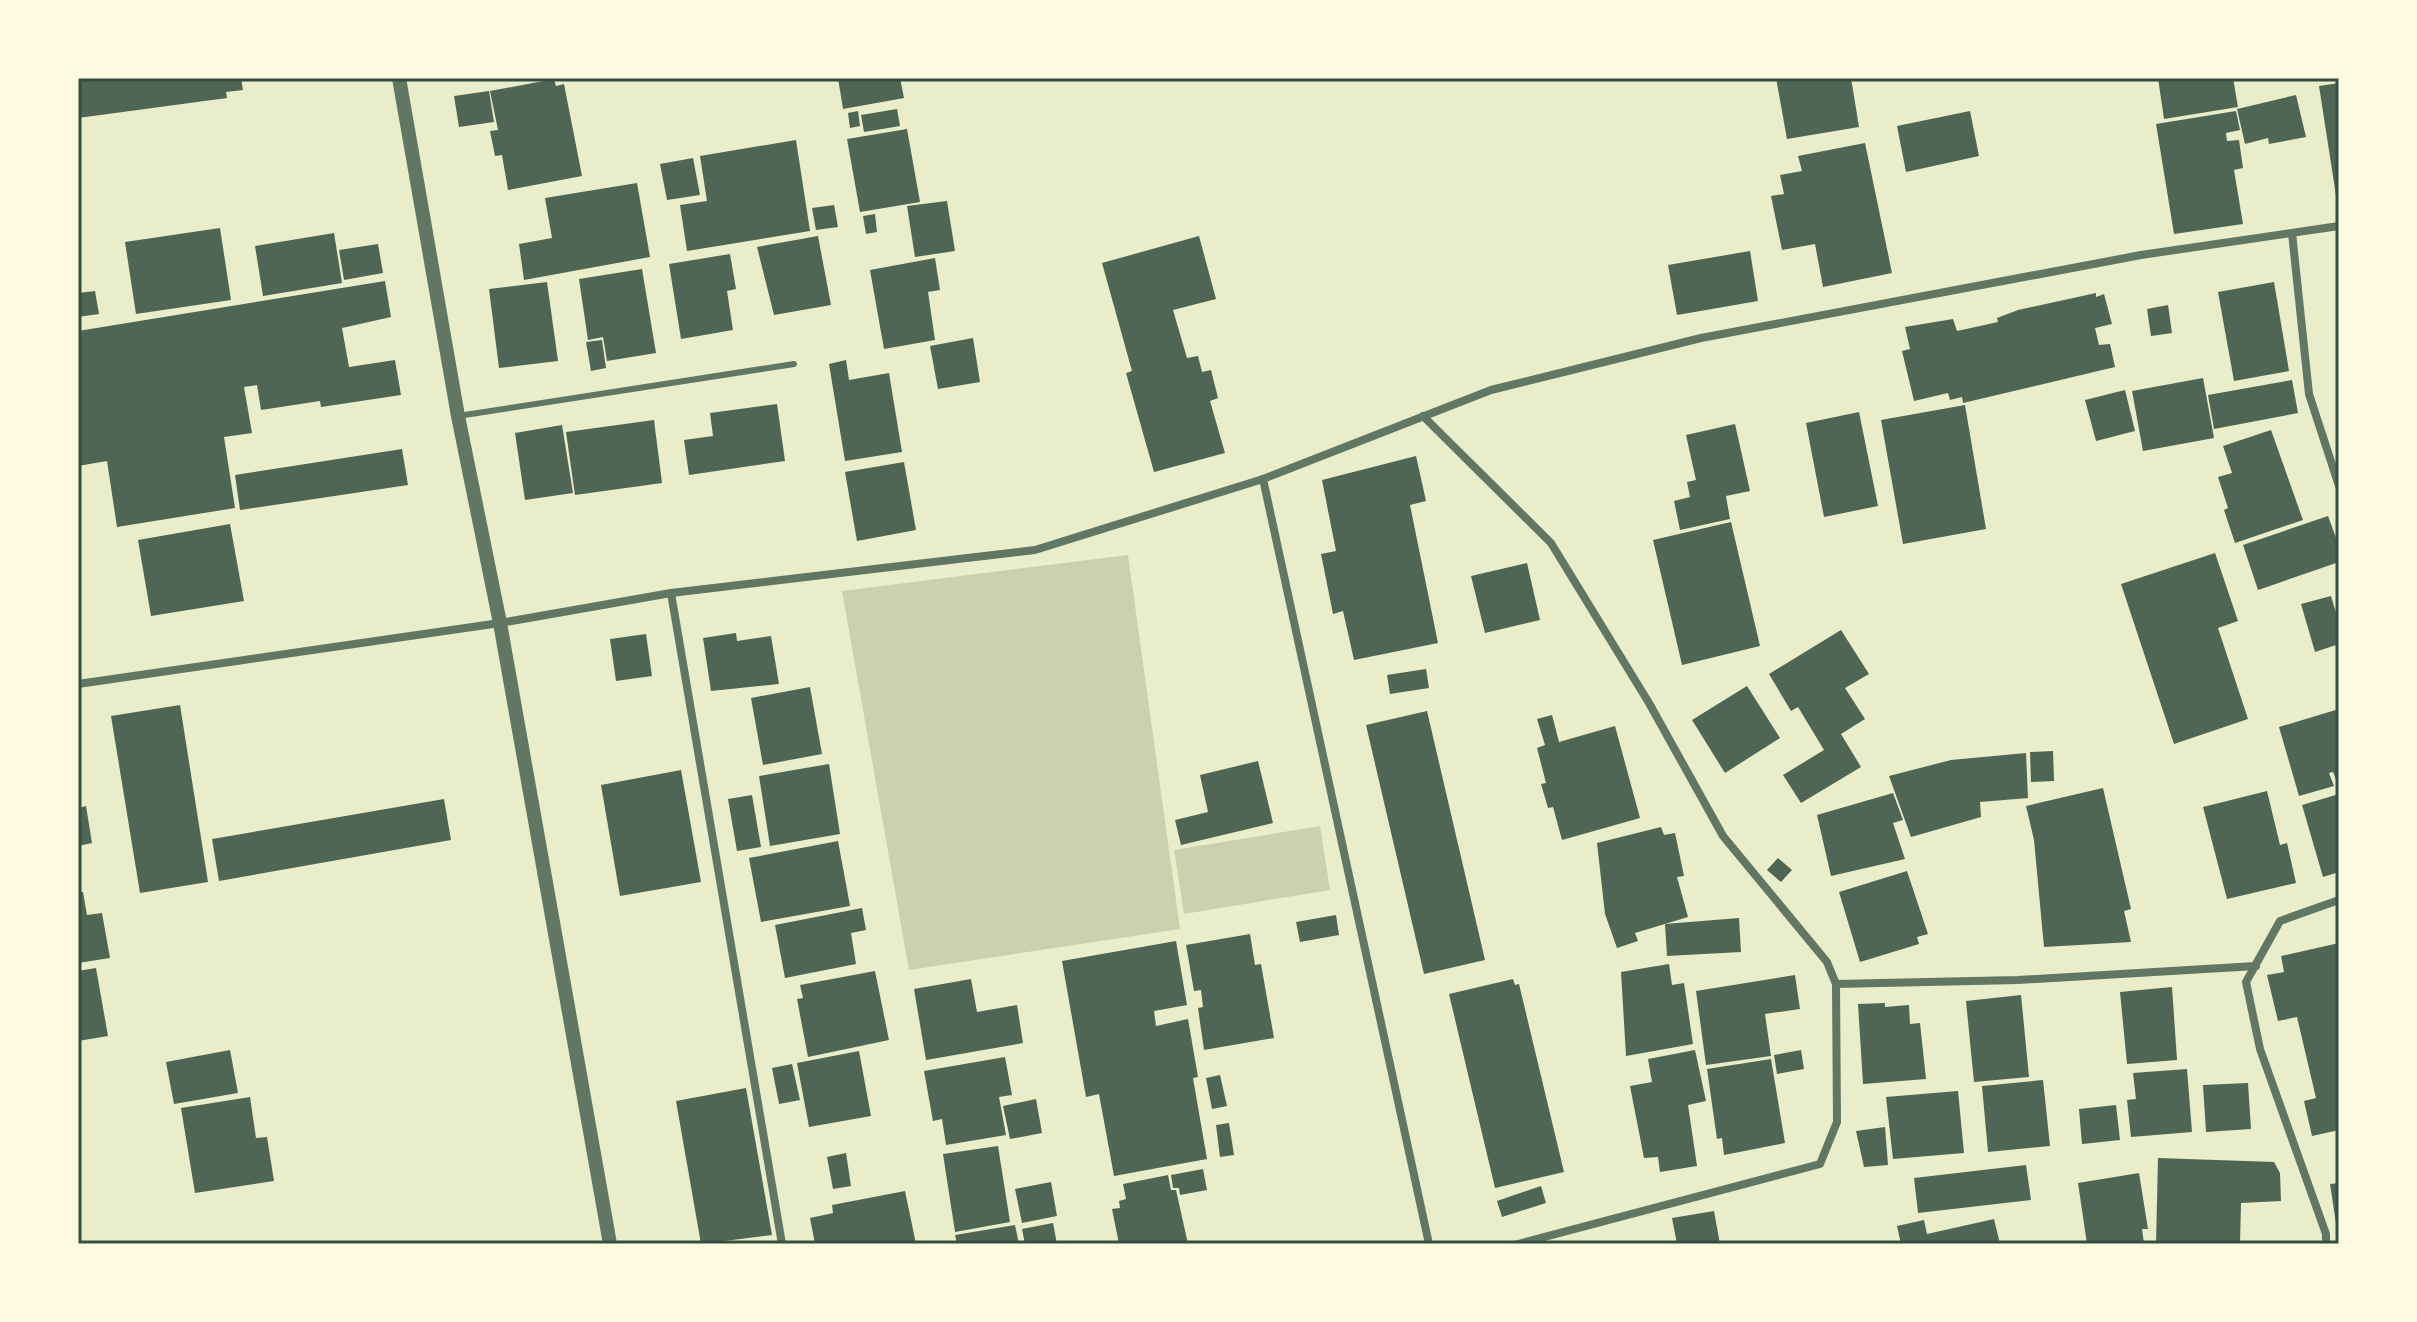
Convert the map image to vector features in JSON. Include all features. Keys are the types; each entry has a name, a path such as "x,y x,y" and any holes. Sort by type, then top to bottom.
{"street":[{"path":"399,78 610,1244"},
{"path":"78,684 500,623 671,593 1035,550 1263,479 1491,390 1701,338 2141,255 2339,226"},
{"path":"2292,233 2309,394 2339,486"},
{"path":"1423,416 1551,543 1649,703 1723,836 1827,962 1836,984 1837,1122 1820,1164 1518,1244"},
{"path":"1263,479 1429,1244"},
{"path":"671,593 782,1244"},
{"path":"2326,1244 2326,1234 2260,1049 2246,982 2280,921 2339,900"},
{"path":"1836,984 2018,980 2256,966"}],"lane":[{"path":"458,416 794,364"}],"green space":[{"path":"1128,555 1180,929 909,970 842,591"},
{"path":"1320,826 1330,890 1184,914 1174,850"}],"building":[{"path":"78,78 241,78 243,90 226,92 227,98 78,118"},
{"path":"838,78 900,78 904,98 843,109"},
{"path":"1776,78 1851,78 1859,127 1787,139"},
{"path":"2158,78 2233,78 2238,107 2164,119"},
{"path":"554,79 556,86 564,84 582,176 508,190 502,155 495,156 490,131 498,130 490,91"},
{"path":"2339,83 2339,202 2337,202 2319,86"},
{"path":"489,91 494,122 459,127 454,96"},
{"path":"2296,95 2306,137 2269,144 2268,138 2245,144 2237,109"},
{"path":"897,109 900,126 864,132 861,115"},
{"path":"858,111 860,126 850,128 848,113"},
{"path":"1970,111 1979,156 1906,172 1897,126"},
{"path":"2236,111 2240,130 2226,133 2227,141 2239,140 2243,168 2234,170 2243,224 2174,234 2156,124"},
{"path":"907,129 920,202 860,212 847,139"},
{"path":"796,140 810,231 687,251 680,205 707,201 700,156"},
{"path":"1865,143 1892,273 1823,287 1815,244 1782,250 1771,196 1784,194 1780,175 1802,171 1798,156"},
{"path":"693,158 700,195 667,200 660,164"},
{"path":"637,183 650,257 524,280 519,244 552,238 545,198"},
{"path":"947,201 955,251 915,257 907,206"},
{"path":"834,205 838,227 816,230 812,208"},
{"path":"875,214 877,232 866,234 863,216"},
{"path":"220,228 231,300 136,314 125,242"},
{"path":"334,233 342,283 263,296 255,246"},
{"path":"818,236 831,305 774,315 757,247"},
{"path":"1199,236 1216,299 1173,310 1187,358 1198,356 1202,372 1211,370 1218,398 1210,401 1225,453 1154,472 1126,373 1132,371 1102,263"},
{"path":"378,244 383,273 344,280 339,250"},
{"path":"1750,251 1758,301 1677,315 1668,265"},
{"path":"730,254 736,289 727,291 733,330 681,339 669,264"},
{"path":"935,258 940,290 928,292 935,340 884,349 870,270"},
{"path":"642,269 656,353 607,361 603,337 588,340 579,279"},
{"path":"385,281 391,317 342,328 349,367 395,360 401,395 321,407 320,401 261,410 257,385 244,387 252,433 224,437 235,508 117,527 107,461 78,466 78,331"},
{"path":"547,282 558,361 499,368 489,289"},
{"path":"2274,282 2289,371 2234,381 2218,292"},
{"path":"95,291 99,314 78,317 78,293"},
{"path":"2096,293 2096,297 2104,294 2112,324 2095,328 2099,345 2110,344 2115,367 1963,403 1962,397 1950,400 1948,393 1914,401 1902,351 1910,349 1905,327 1953,319 1957,331 1998,322 1997,318 2018,310"},
{"path":"2168,305 2172,333 2151,336 2147,309"},
{"path":"973,338 980,382 938,389 930,346"},
{"path":"602,340 606,368 591,371 586,342"},
{"path":"846,360 849,380 889,373 902,452 845,461 829,364"},
{"path":"2203,378 2214,438 2143,451 2132,391"},
{"path":"2292,380 2298,413 2214,429 2208,395"},
{"path":"2125,390 2135,431 2096,441 2085,400"},
{"path":"777,404 785,461 689,475 684,440 713,436 710,413"},
{"path":"1965,405 1986,529 1903,544 1881,420"},
{"path":"1859,412 1878,506 1824,517 1806,423"},
{"path":"654,420 662,483 575,495 566,432"},
{"path":"1735,424 1750,491 1726,496 1730,519 1680,530 1674,501 1690,497 1687,482 1696,480 1686,435"},
{"path":"562,425 573,493 525,500 515,433"},
{"path":"2271,430 2303,520 2235,543 2224,510 2228,508 2218,477 2232,473 2223,446"},
{"path":"402,449 408,485 240,510 235,475"},
{"path":"1416,456 1426,501 1410,505 1438,643 1354,660 1343,611 1333,614 1321,554 1336,551 1322,480"},
{"path":"904,462 916,530 857,541 845,472"},
{"path":"2328,516 2339,546 2339,562 2258,590 2243,545"},
{"path":"1731,522 1760,646 1682,665 1653,540"},
{"path":"230,524 244,601 151,616 138,540"},
{"path":"2215,553 2238,621 2218,628 2248,719 2174,744 2121,584"},
{"path":"1527,563 1540,620 1485,633 1471,576"},
{"path":"2331,596 2339,623 2339,644 2315,652 2301,604"},
{"path":"1841,630 1869,674 1845,688 1865,719 1841,734 1861,767 1801,803 1783,775 1824,750 1798,707 1791,711 1769,674"},
{"path":"736,633 737,641 771,636 779,684 711,691 703,638"},
{"path":"646,634 652,676 616,681 610,639"},
{"path":"1426,669 1429,688 1390,694 1387,675"},
{"path":"1747,686 1780,738 1725,773 1692,720"},
{"path":"810,687 822,754 763,765 751,698"},
{"path":"180,705 208,882 140,893 111,716"},
{"path":"2339,709 2339,788 2333,772 2329,773 2334,786 2299,796 2279,727"},
{"path":"1427,711 1485,960 1424,974 1366,725"},
{"path":"1552,715 1559,742 1615,726 1640,818 1562,840 1553,807 1548,808 1541,784 1546,783 1537,748 1545,745 1537,719"},
{"path":"2053,751 2054,781 2031,782 2030,752"},
{"path":"2026,753 2028,798 1980,802 1981,817 1911,837 1889,776 1951,760"},
{"path":"1258,761 1273,823 1181,845 1175,820 1208,812 1200,775"},
{"path":"829,764 840,834 770,846 759,776"},
{"path":"681,770 701,882 620,896 601,785"},
{"path":"2103,788 2131,909 2124,911 2131,942 2044,947 2034,840 2026,806"},
{"path":"2267,791 2280,845 2287,843 2296,883 2227,899 2203,807"},
{"path":"1893,793 1903,820 1893,823 1905,859 1831,876 1817,815"},
{"path":"2339,794 2339,872 2323,877 2302,805"},
{"path":"752,795 761,847 737,851 728,799"},
{"path":"444,799 451,840 219,881 212,839"},
{"path":"86,806 92,843 78,846 78,808"},
{"path":"1661,827 1664,835 1675,833 1684,876 1677,877 1688,917 1635,933 1638,941 1617,948 1605,914 1597,843"},
{"path":"838,841 850,906 761,922 749,858"},
{"path":"1778,858 1792,870 1781,882 1767,870"},
{"path":"1907,871 1928,934 1917,937 1919,944 1860,962 1839,892"},
{"path":"78,892 83,892 87,915 102,913 110,958 78,963"},
{"path":"862,908 866,930 851,933 856,964 785,978 775,925"},
{"path":"1336,915 1339,935 1300,942 1296,922"},
{"path":"1739,918 1741,952 1667,956 1665,924"},
{"path":"1250,934 1255,965 1261,964 1274,1038 1204,1050 1198,1008 1203,1007 1201,990 1194,991 1186,945"},
{"path":"1176,941 1187,1005 1154,1011 1156,1026 1188,1019 1198,1077 1193,1078 1207,1159 1114,1176 1099,1094 1086,1097 1062,961"},
{"path":"2339,943 2339,1130 2312,1136 2304,1101 2316,1098 2297,1017 2278,1021 2267,975 2284,972 2281,956"},
{"path":"1669,964 1672,985 1684,983 1693,1044 1626,1056 1621,972"},
{"path":"96,968 108,1036 78,1041 78,971"},
{"path":"875,971 889,1040 808,1057 797,999 803,998 800,985"},
{"path":"1795,975 1800,1009 1765,1014 1771,1056 1706,1065 1696,991"},
{"path":"971,979 977,1012 1017,1005 1023,1043 926,1060 914,989"},
{"path":"1513,979 1515,985 1519,984 1564,1172 1495,1188 1449,994"},
{"path":"2172,987 2177,1060 2127,1064 2120,992"},
{"path":"2021,995 2029,1077 1974,1082 1966,1001"},
{"path":"1885,1003 1885,1007 1909,1005 1910,1024 1920,1023 1926,1079 1863,1084 1858,1004"},
{"path":"230,1050 238,1093 174,1104 166,1062"},
{"path":"1695,1050 1706,1101 1688,1105 1697,1166 1660,1172 1658,1157 1644,1158 1630,1086 1652,1082 1648,1059"},
{"path":"1801,1050 1804,1069 1777,1074 1774,1055"},
{"path":"859,1051 871,1116 809,1127 797,1063"},
{"path":"1005,1057 1012,1095 999,1097 1006,1135 946,1145 942,1119 933,1121 924,1071"},
{"path":"1771,1059 1785,1143 1724,1155 1722,1138 1717,1139 1707,1069"},
{"path":"792,1064 800,1100 779,1104 772,1068"},
{"path":"2187,1069 2192,1132 2131,1137 2127,1100 2136,1099 2133,1073"},
{"path":"1220,1075 1227,1106 1212,1109 1206,1078"},
{"path":"2043,1080 2050,1146 1988,1152 1982,1086"},
{"path":"2248,1083 2251,1129 2206,1132 2203,1085"},
{"path":"746,1088 772,1235 701,1244 676,1101"},
{"path":"1958,1091 1964,1153 1893,1159 1886,1097"},
{"path":"250,1097 256,1138 267,1137 274,1181 195,1193 181,1108"},
{"path":"1036,1099 1042,1133 1010,1139 1003,1106"},
{"path":"2116,1105 2120,1140 2082,1144 2079,1109"},
{"path":"1229,1123 1234,1155 1220,1157 1216,1125"},
{"path":"1885,1127 1888,1165 1864,1167 1856,1131"},
{"path":"998,1146 1010,1222 955,1232 943,1154"},
{"path":"846,1153 851,1186 833,1189 827,1157"},
{"path":"2158,1158 2274,1162 2280,1173 2281,1201 2241,1203 2240,1244 2156,1244"},
{"path":"2026,1165 2031,1200 1918,1213 1914,1178"},
{"path":"1203,1169 1207,1190 1180,1195 1179,1188 1173,1188 1171,1175"},
{"path":"2139,1173 2148,1229 2142,1229 2144,1244 2087,1244 2078,1183"},
{"path":"1168,1175 1171,1190 1176,1190 1188,1244 1119,1244 1112,1209 1120,1208 1119,1201 1126,1199 1123,1184"},
{"path":"1051,1182 1057,1216 1022,1223 1015,1189"},
{"path":"2339,1183 2339,1230 2337,1230 2330,1184"},
{"path":"1541,1186 1546,1203 1502,1217 1497,1201"},
{"path":"905,1191 916,1244 815,1244 810,1218 833,1213 832,1205"},
{"path":"1714,1211 1720,1244 1677,1244 1672,1218"},
{"path":"1994,1219 2000,1244 1901,1244 1897,1226 1924,1220 1927,1234"},
{"path":"1053,1223 1057,1244 1025,1244 1022,1229"},
{"path":"1015,1225 1019,1244 957,1244 955,1235"}]}
